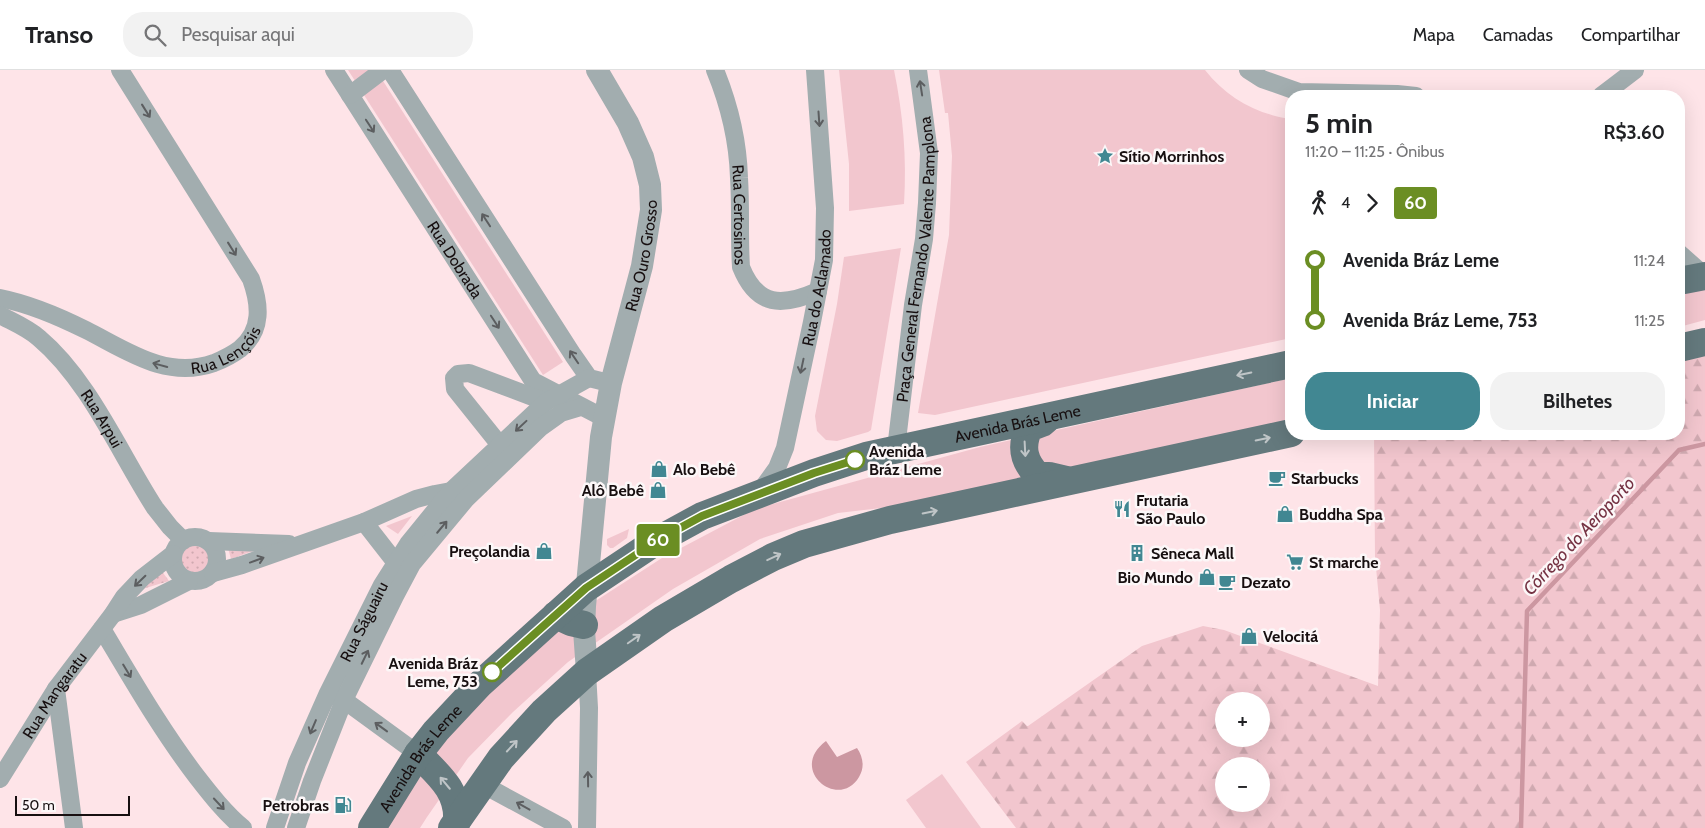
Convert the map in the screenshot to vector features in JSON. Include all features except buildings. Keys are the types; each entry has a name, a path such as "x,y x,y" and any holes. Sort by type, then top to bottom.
{"main road":[{"path":"1685,280 1705,276"},
{"path":"1685,347 1705,342"},
{"name":"Avenida Brás Leme","path":"372,828 418,754 436,731 479,685 586,588 658,540 702,516 814,473 896,449 1285,365"},
{"path":"1052,414 1042,424 1029,428 1024,438 1024,454 1031,469 1038,476 1049,476 1067,480"},
{"path":"454,824 501,758 544,711 587,672 663,619 773,557 804,544 890,520 1067,480 1285,434"},
{"path":"556,615 570,622 584,625"},
{"path":"418,754 450,789 456,804 454,824"}],"street":[{"name":"Rua Lençóis","path":"0,298 30,306 85,330 140,358 172,368 185,369 204,366 232,355 243,347 255,329 258,305 251,279 120,70"},
{"name":"Rua Dobrada","path":"334,70 533,381 553,398 581,407 604,418"},
{"path":"350,95 383,70"},
{"path":"390,70 589,378 611,383"},
{"name":"Rua Ouro Grosso","path":"587,672 584,625 586,588 604,418 611,383 642,266 651,210 650,185 643,157 628,123 598,70"},
{"name":"Rua Certosinos","path":"716,70 730,115 736,147 739,178 741,267 747,281 755,292 767,299 782,301 800,299 818,291"},
{"name":"Rua do Aclamado","path":"759,494 776,468 784,448 824,260 825,208 815,70"},
{"name":"Praça General Fernando Valente Pamplona","path":"896,449 927,203 929,153 918,70"},
{"path":"1248,70 1262,79 1293,90"},
{"path":"1610,90 1635,70"},
{"path":"1685,259 1705,276"},
{"name":"Rua Arpui","path":"0,315 20,325 39,338 73,375 155,508 170,527 178,547"},
{"path":"505,451 455,389 454,378 458,374 469,373 553,398"},
{"name":"Rua Ságuairu","path":"275,828 297,763 328,692 370,608 401,568 419,554 458,495 505,451 553,398 589,378"},
{"name":"Rua Ságuairu","path":"505,451 561,413 581,407"},
{"path":"300,544 209,541 192,537 178,547 173,562 176,571 182,577 198,582 207,579 214,573 242,565 364,522 416,499 458,495"},
{"path":"364,522 401,568"},
{"path":"209,541 215,548 218,556 214,573"},
{"name":"Rua Mangaratu","path":"0,779 56,689 124,597 142,578 178,547"},
{"name":"Rua Ságuairu","path":"296,828 312,781 344,700 401,568"},
{"path":"113,614 148,601 190,581"},
{"path":"102,629 152,712 185,762 214,799 243,828"},
{"path":"587,672 589,708 587,828"},
{"path":"56,689 74,828"},
{"path":"328,692 344,700 418,754"},
{"path":"482,784 563,828"}],"green space":[{"path":"348,70 376,70 563,362 543,375"},
{"path":"839,70 894,70 904,136 904,204 849,211 849,164"},
{"path":"939,70 1205,70 1223,89 1243,103 1254,109 1285,118 1285,339 935,415 918,413 949,235 952,156 948,113 945,113"},
{"path":"901,248 871,430 837,441 826,440 817,431 815,416 837,304 844,257"},
{"path":"1705,289 1705,320 1685,325 1685,294"},
{"path":"1705,348 1705,828 1016,828 966,762 1022,721 1028,726 1142,646 1203,626 1224,630 1378,686 1380,610 1375,557 1374,440 1685,440 1685,352"},
{"path":"1285,379 1285,420 1185,445 916,504 838,513 760,539 673,589 568,662 513,712 468,758 420,828 387,828 429,756 549,631 662,558 755,509 980,447"},
{"path":"412,516 398,534 386,526"},
{"path":"629,529 627,538 613,548 607,545 607,539"},
{"path":"196,545 207,549 211,560 207,571 196,575 185,571 181,560 185,549"},
{"path":"228,548 253,551 231,559"},
{"path":"161,570 169,581 139,590"},
{"path":"942,774 981,828 926,828 906,800"}],"shaded area":[{"path":"826,741 837,757 857,748 859,751 862,758 862,770 859,777 850,786 840,790 829,788 820,783 814,774 812,764 815,752"}],"waterway":[{"name":"Córrego do Aeroporto","path":"1521,828 1527,611 1679,450 1705,444"}],"bus line":[{"name":"60","path":"492,672 586,588 658,540 702,516 814,473 855,460"}],"place":[{"name":"Sítio Morrinhos","path":"1105,156"},
{"name":"Avenida Bráz Leme","path":"855,460"},
{"name":"Alo Bebê","path":"659,469"},
{"name":"Starbucks","path":"1277,478"},
{"name":"Alô Bebê","path":"658,490"},
{"name":"Frutaria São Paulo","path":"1122,509"},
{"name":"Buddha Spa","path":"1285,514"},
{"name":"Preçolandia","path":"544,551"},
{"name":"Sêneca Mall","path":"1137,553"},
{"name":"St marche","path":"1295,562"},
{"name":"Bio Mundo","path":"1207,577"},
{"name":"Dezato","path":"1227,582"},
{"name":"Velocitá","path":"1249,636"},
{"name":"Avenida Bráz Leme, 753","path":"492,672"},
{"name":"Petrobras","path":"343,805"}]}
